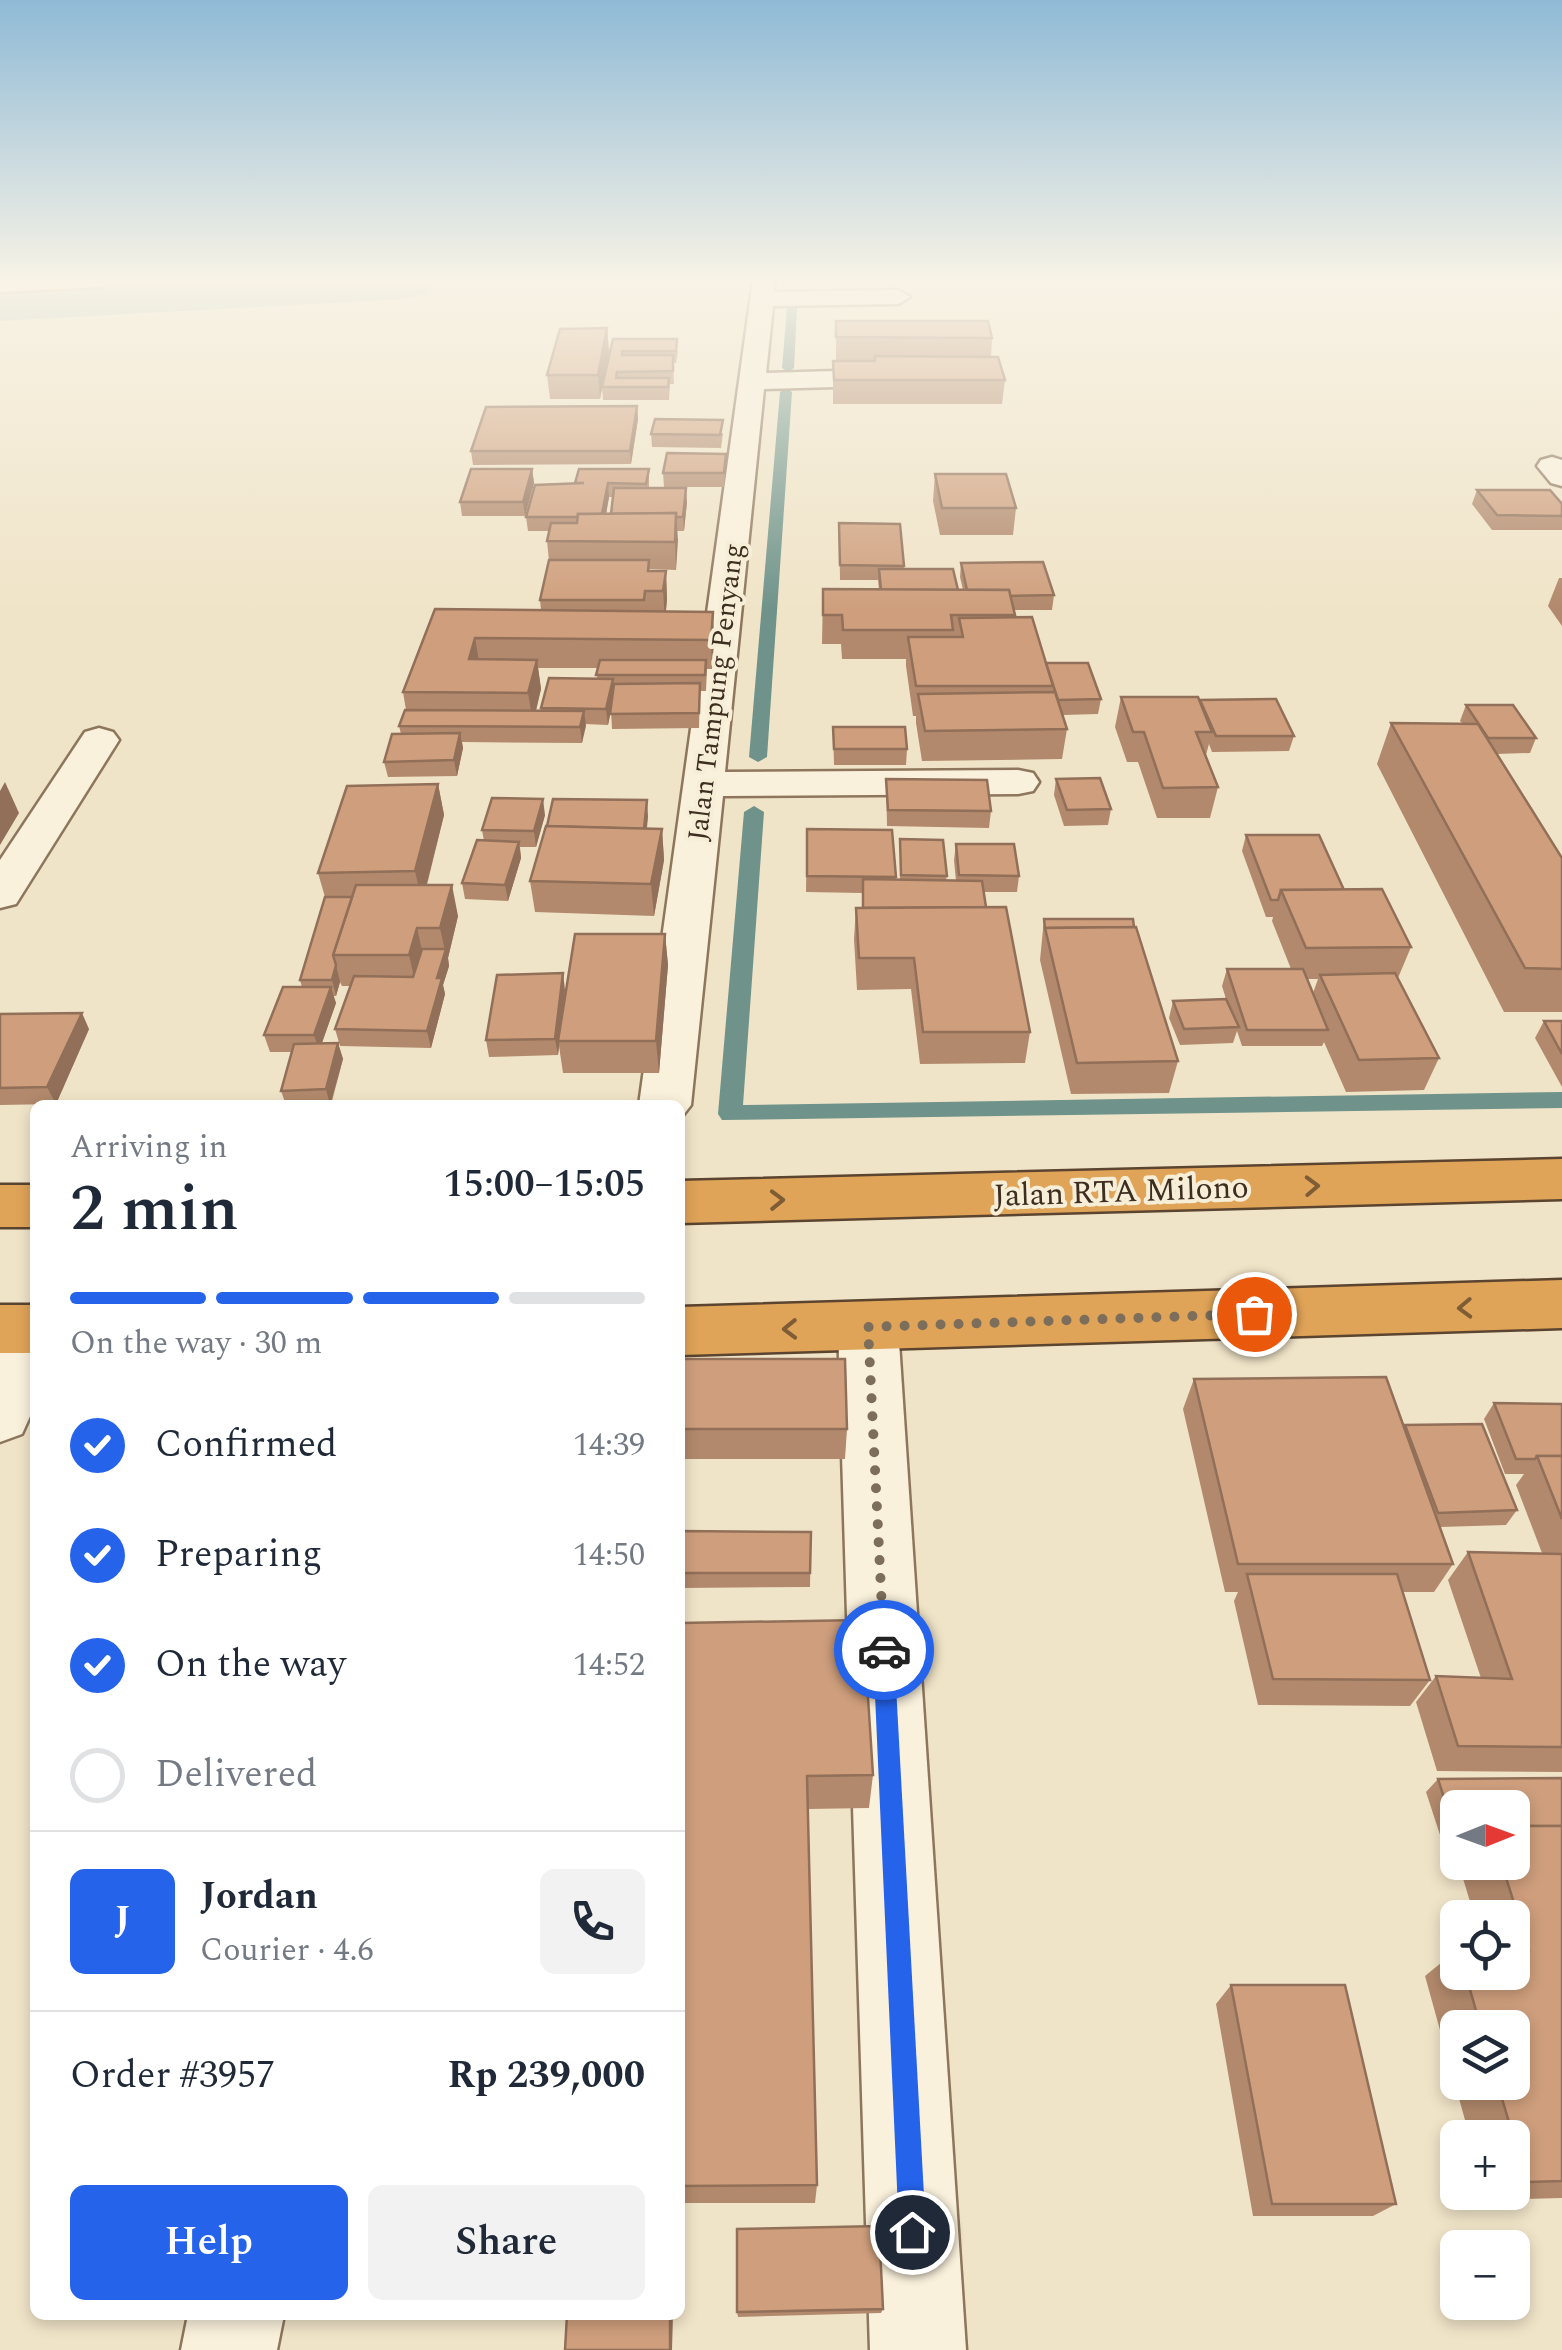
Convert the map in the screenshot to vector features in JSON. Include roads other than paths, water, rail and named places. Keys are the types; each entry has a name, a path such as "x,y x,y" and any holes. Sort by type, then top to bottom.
{"highway":[{"name":"Jalan RTA Milono","path":"685,1202 1562,1179"},
{"path":"0,1206 30,1206"},
{"path":"685,1331 1562,1304"}],"street":[{"name":"Jalan Tampung Penyang","path":"666,1100 749,390"},
{"path":"0,894 98,740"},
{"path":"705,784 1018,782"},
{"path":"868,1327 918,2350"},
{"path":"0,1415 22,1329"},
{"path":"229,2350 235,2320"}],"waterway":[{"path":"758,757 786,392"},
{"path":"754,812 730,1114 1562,1100"}]}
